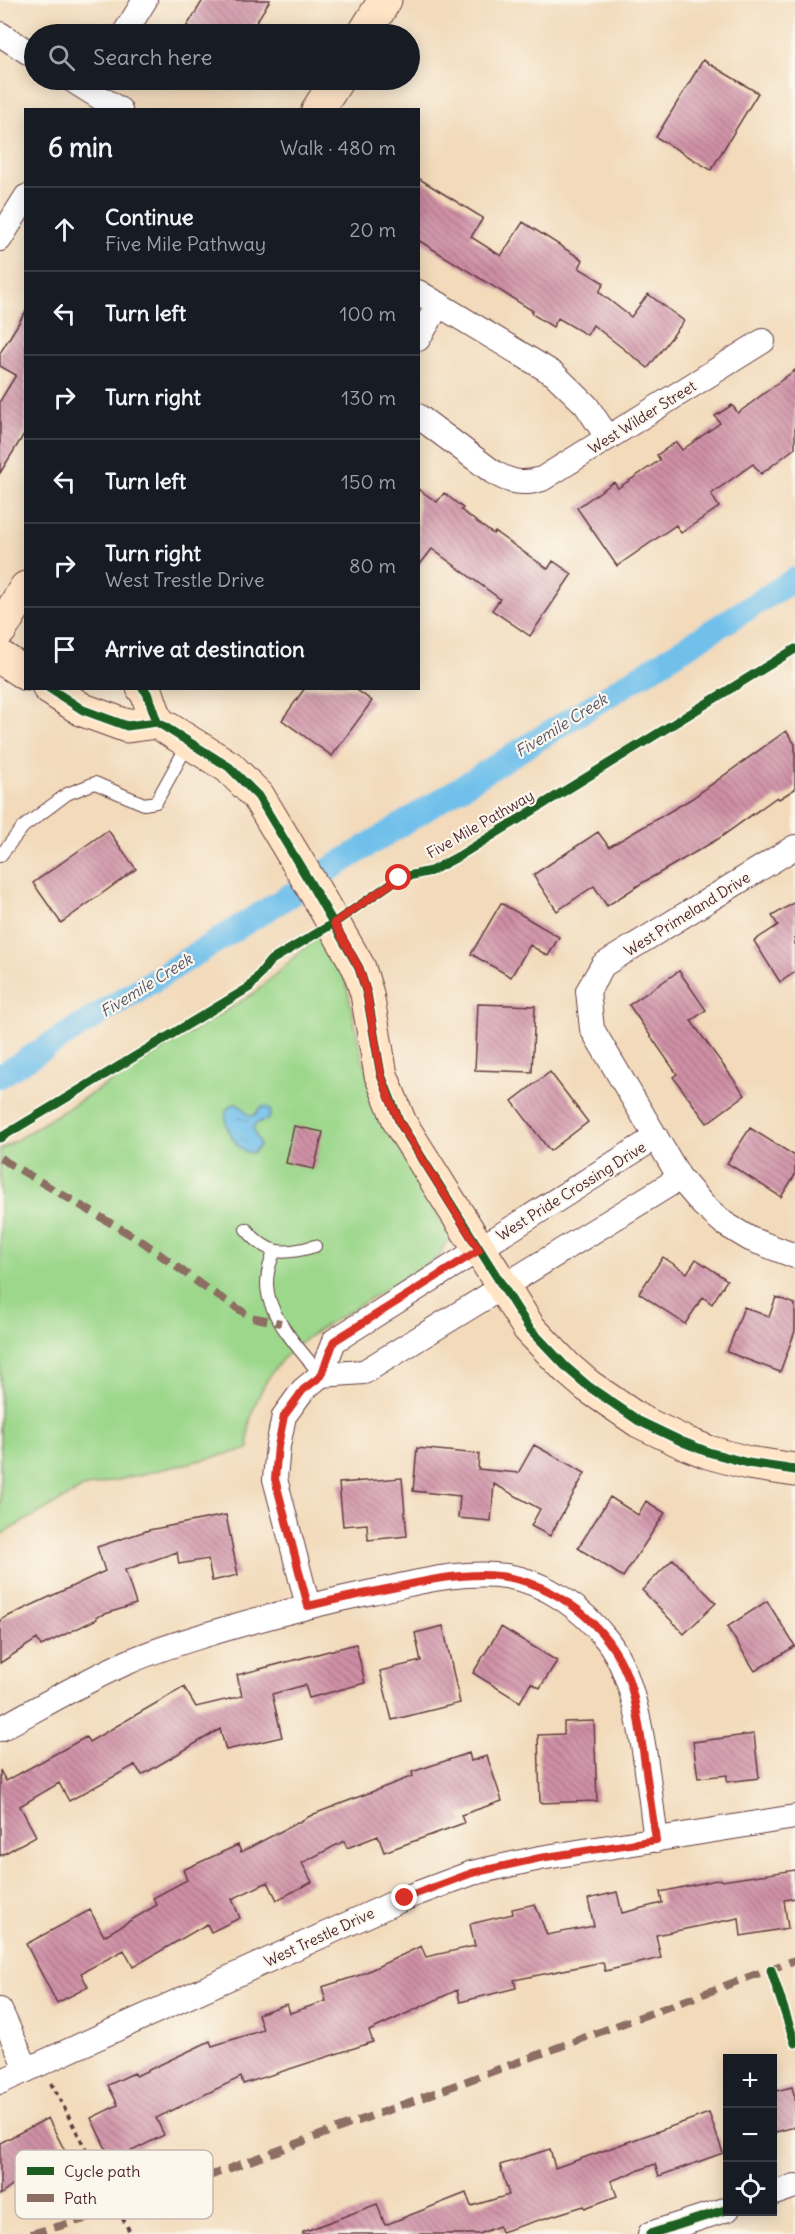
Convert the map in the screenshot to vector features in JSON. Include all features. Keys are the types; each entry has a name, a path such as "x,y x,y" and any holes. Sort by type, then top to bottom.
{"street":[{"path":"130,24 145,0"},
{"path":"370,24 385,0"},
{"path":"0,34 24,50"},
{"path":"84,90 116,108"},
{"path":"319,108 331,90"},
{"path":"0,239 24,200"},
{"path":"420,293 554,374 586,405 608,438"},
{"path":"420,336 440,304"},
{"name":"West Wilder Street","path":"420,417 504,479 518,483 530,483 542,479 763,341"},
{"path":"0,630 23,598"},
{"path":"0,657 24,673"},
{"path":"52,690 83,710 127,726 157,722"},
{"path":"145,690 157,722 229,767 258,796 359,968 367,994 381,1075 400,1123 529,1328 567,1368 616,1407 674,1438 708,1452 748,1463 795,1470"},
{"name":"West Primeland Drive","path":"656,1137 592,1029 588,991 603,965 795,846"},
{"path":"656,1137 680,1178 703,1205 725,1224 750,1239 795,1256"},
{"name":"West Pride Crossing Drive","path":"308,1606 275,1479 278,1446 284,1416 303,1390 321,1376 334,1341 656,1137"},
{"path":"321,1376 364,1372 680,1178"},
{"path":"0,1729 80,1685 167,1646 308,1606 441,1577 475,1574 508,1577 536,1585 566,1600 588,1618 609,1642 626,1674 637,1712 656,1840"},
{"name":"West Trestle Drive","path":"0,2082 405,1898 472,1873 540,1858 795,1817"},
{"path":"0,2010 34,2067"},
{"path":"777,2192 795,2186"},
{"path":"650,2234 723,2210"}],"lane":[{"path":"0,856 23,827 67,794 95,783 144,804 156,802 189,743"},
{"path":"246,1229 258,1244 275,1251 293,1252 315,1246"},
{"path":"275,1251 268,1267 268,1293 281,1323 321,1376"}],"path":[{"path":"34,2067 82,2150"},
{"path":"121,2219 130,2234"}],"green space":[{"path":"318,935 331,949 344,973 362,1058 385,1124 452,1239 445,1244 440,1256 312,1334 287,1355 275,1368 257,1400 248,1436 249,1449 83,1488 0,1535 0,1150 256,992"}],"water":[{"path":"236,1104 242,1107 249,1116 255,1115 260,1108 266,1106 271,1110 269,1119 257,1123 253,1128 260,1145 253,1153 241,1148 229,1130 226,1110"}],"building":[{"path":"203,0 270,0 255,24 188,24"},
{"path":"703,60 758,93 711,170 656,137"},
{"path":"420,179 483,218 471,237 501,256 523,222 583,260 579,268 604,283 599,292 631,317 648,294 684,321 648,368 593,325 587,335 558,318 553,327 532,314 533,311 420,241"},
{"path":"24,314 24,434 0,473 0,401 16,375 0,366 0,353"},
{"path":"795,370 795,448 761,474 753,464 711,494 719,507 681,533 676,525 617,566 577,508 614,482 618,488 660,460 657,455 676,442 682,450 720,423 715,416 732,405 738,413"},
{"path":"420,490 437,502 444,493 463,508 461,510 493,534 495,532 548,569 553,561 572,574 530,636 492,610 500,599 432,549 420,564"},
{"path":"304,690 357,690 372,701 332,756 282,720"},
{"path":"786,731 795,744 795,789 779,799 777,797 718,839 607,906 594,886 557,911 533,875 598,832 609,847 691,799"},
{"path":"108,830 136,869 61,923 33,883"},
{"path":"795,902 795,972 780,982 754,941 778,925 772,916"},
{"path":"501,903 559,937 548,956 530,945 511,977 471,954"},
{"path":"679,971 706,1010 691,1021 745,1095 707,1123 673,1077 677,1074 629,1005"},
{"path":"478,1004 535,1006 532,1072 475,1070"},
{"path":"550,1072 588,1122 550,1151 512,1101"},
{"path":"294,1126 323,1132 314,1169 286,1163"},
{"path":"750,1128 795,1156 795,1175 781,1197 727,1163"},
{"path":"663,1257 687,1273 696,1259 727,1280 712,1304 703,1297 685,1324 639,1293"},
{"path":"776,1297 795,1304 795,1331 780,1372 727,1352 744,1307 769,1317"},
{"path":"534,1445 585,1473 550,1536 531,1526 540,1509 494,1484 491,1521 458,1518 460,1496 413,1491 417,1448 479,1454 478,1469 518,1473"},
{"path":"402,1478 407,1536 368,1540 367,1524 343,1526 339,1483"},
{"path":"610,1497 638,1515 646,1501 665,1513 623,1577 578,1548"},
{"path":"226,1515 238,1575 212,1581 208,1559 179,1564 177,1552 125,1570 136,1604 96,1617 97,1619 41,1646 37,1639 0,1663 0,1620 105,1571 97,1547 149,1530"},
{"path":"673,1559 716,1603 684,1634 642,1590"},
{"path":"767,1601 795,1646 755,1671 727,1627"},
{"path":"443,1626 460,1703 392,1720 380,1671 421,1661 415,1633"},
{"path":"501,1627 557,1661 540,1688 531,1683 520,1702 473,1673"},
{"path":"356,1644 365,1683 309,1698 305,1685 272,1694 282,1737 226,1750 220,1729 142,1775 135,1765 69,1801 59,1783 20,1806 36,1836 0,1856 0,1770 6,1781 86,1737 89,1742 184,1687 196,1707 242,1696 237,1675"},
{"path":"594,1721 597,1801 540,1803 538,1735 564,1734 564,1722"},
{"path":"754,1734 759,1778 727,1782 727,1775 698,1778 693,1742"},
{"path":"469,1753 471,1761 487,1756 502,1801 461,1815 464,1823 384,1852 378,1836 347,1848 344,1841 302,1863 312,1882 277,1900 268,1882 232,1899 240,1918 211,1932 207,1924 133,1967 124,1950 81,1973 88,1987 57,2003 26,1944 90,1910 104,1936 157,1905 153,1898 187,1880 183,1870 238,1845 241,1852 314,1814 413,1776 412,1772"},
{"path":"795,1870 795,1898 784,1900 788,1928 741,1936 739,1918 656,1935 661,1958 605,1971 603,1962 514,1980 516,1988 460,2002 457,1990 369,2031 373,2042 243,2084 241,2077 156,2118 164,2135 134,2150 107,2150 91,2118 118,2105 108,2085 134,2073 136,2076 210,2041 212,2046 263,2030 258,2014 287,2004 290,2013 326,2001 322,1987 360,1975 421,1946 426,1957 475,1946 470,1924 513,1914 512,1909 535,1904 547,1935 594,1926 588,1899 617,1892 622,1913 662,1903 660,1892 721,1879 722,1881"},
{"path":"792,2087 795,2097 795,2127 777,2132 777,2108 777,2091"},
{"path":"709,2113 723,2153 659,2176 655,2164 611,2181 617,2196 585,2208 584,2206 501,2232 499,2226 479,2234 303,2234 303,2232 377,2204 385,2225 466,2193 471,2206 509,2195 500,2165 550,2149 555,2168"},
{"path":"48,2118 64,2150 15,2150 15,2184 0,2195 0,2143"}],"waterway":[{"name":"Fivemile Creek","path":"327,871 795,579"},
{"name":"Fivemile Creek","path":"0,1076 292,894"}],"marked path":[{"path":"0,1158 143,1242 204,1287 251,1317 281,1323"},
{"path":"213,2175 795,1960"},
{"path":"31,2234 85,2219"}],"cycle path":[{"name":"Five Mile Pathway","path":"0,1138 250,987 270,961 334,923 399,878 431,871 459,856 795,649"},
{"path":"52,690 83,710 127,726 157,722"},
{"path":"145,690 157,722 229,767 258,796 359,968 367,994 381,1075 400,1123 529,1328 567,1368 588,1386 639,1421 708,1452 748,1463 795,1470"},
{"path":"771,1970 795,2043"},
{"path":"650,2234 723,2211"}],"route":[{"path":"399,878 334,923 359,968 367,994 381,1075 400,1123 479,1250 334,1341 321,1376 303,1390 284,1416 275,1479 308,1606 441,1577 475,1574 508,1577 536,1585 566,1600 588,1618 609,1642 626,1674 637,1712 656,1840 540,1858 472,1873 405,1898"}]}
